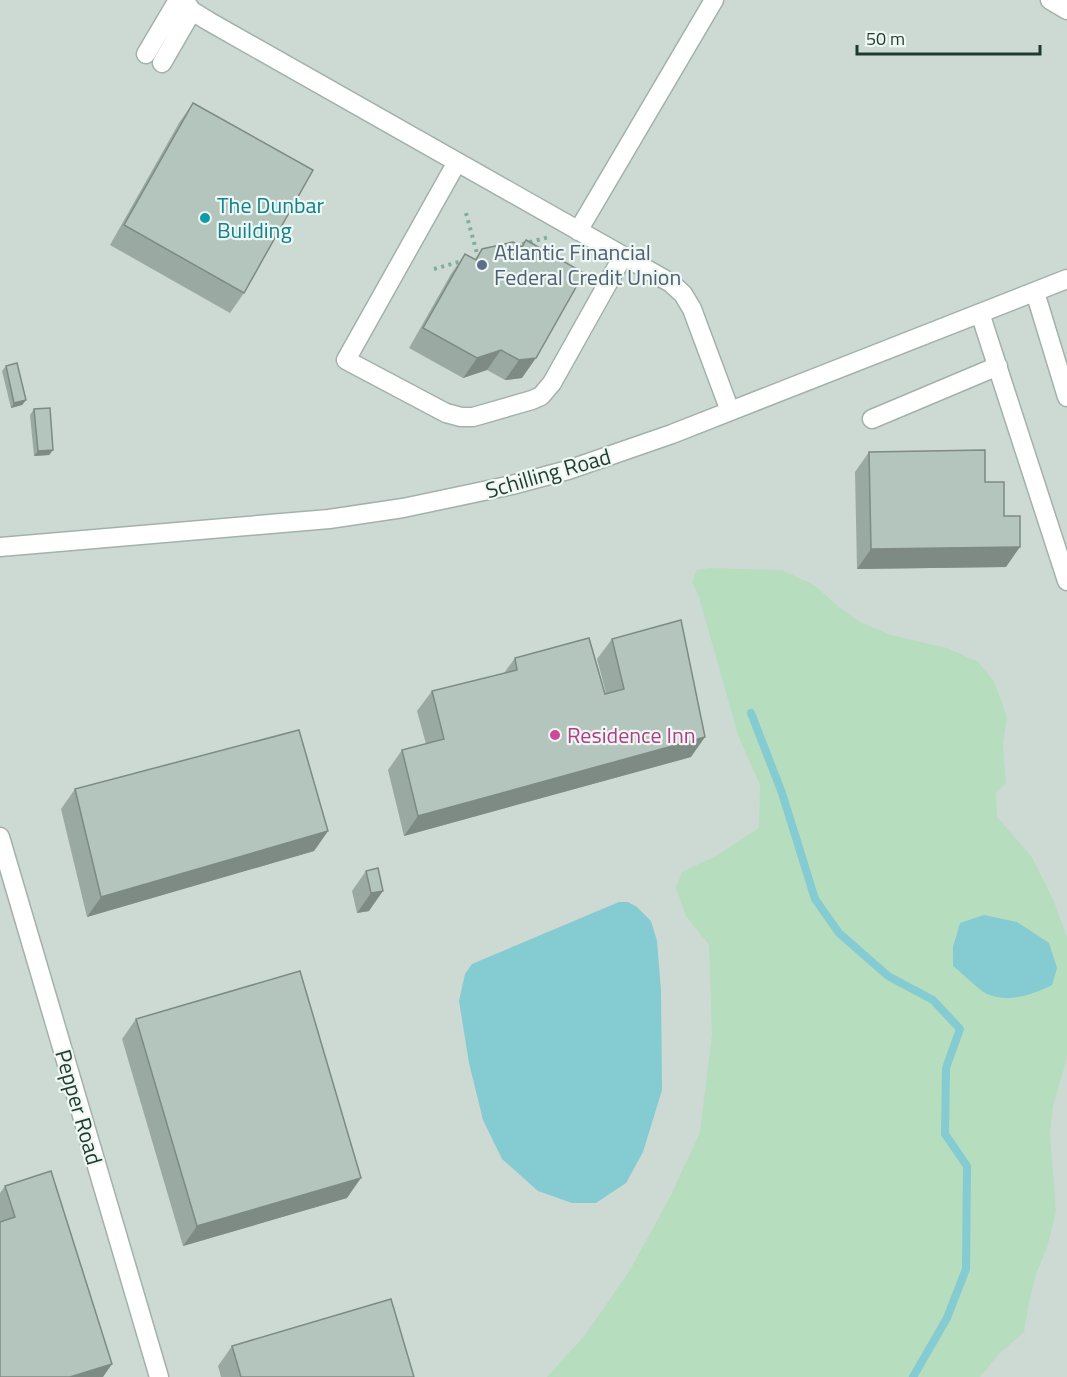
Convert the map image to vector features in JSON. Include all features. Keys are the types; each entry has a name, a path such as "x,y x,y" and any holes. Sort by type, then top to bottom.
{"street":[{"path":"578,231 714,0"},
{"path":"1050,0 1067,10"},
{"path":"146,54 185,4"},
{"path":"162,63 185,4"},
{"path":"185,4 671,284 683,294 692,309 730,411"},
{"path":"457,162 346,360 446,413 461,417 473,417 532,400 541,396 552,383 623,256"},
{"name":"Schilling Road","path":"0,547 329,519 403,508 490,490 568,470 672,434 1067,279"},
{"path":"1035,292 1067,397"},
{"path":"980,313 1067,581"},
{"path":"872,419 998,366"},
{"name":"Pepper Road","path":"0,837 159,1377"}],"path":[{"path":"434,269 478,257 466,213"},
{"path":"509,248 549,237"}],"shaded area":[{"path":"0,0 1067,0 1067,1377 0,1377"}],"green space":[{"path":"709,568 782,570 814,585 860,622 891,635 947,648 978,662 994,681 1007,717 1003,746 1006,783 996,793 997,817 1032,857 1053,899 1067,937 1067,1058 1053,1106 1050,1134 1056,1211 1047,1248 1037,1271 1024,1332 998,1355 980,1377 547,1377 585,1335 630,1270 671,1195 700,1132 712,1034 709,945 686,916 676,888 682,872 716,856 759,828 760,785 738,735 699,597 692,582 697,570"}],"water":[{"path":"619,902 628,902 637,907 651,921 657,941 661,991 662,1090 643,1152 626,1183 596,1203 572,1203 538,1191 502,1159 483,1120 469,1063 459,1001 465,974 472,964"},
{"path":"984,915 1017,922 1049,943 1057,968 1052,985 1020,997 995,997 984,992 953,966 953,947 960,923"}],"building":[{"name":"The Dunbar Building","path":"193,103 313,170 244,293 124,225"},
{"path":"526,240 584,273 536,358 519,360 501,350 477,358 423,328 465,254 476,260 482,249 513,242 522,247"},
{"path":"17,363 26,400 14,403 6,366"},
{"path":"50,408 53,450 38,451 34,409"},
{"path":"985,450 985,482 1004,482 1004,516 1020,516 1020,547 871,549 869,452"},
{"name":"Residence Inn","path":"681,620 705,737 418,816 402,750 444,739 432,691 517,670 515,658 589,638 605,694 624,689 612,639"},
{"path":"299,730 328,831 101,897 75,789"},
{"path":"378,868 383,891 371,893 366,871"},
{"path":"300,971 361,1178 197,1226 136,1019"},
{"path":"51,1171 112,1364 70,1377 0,1377 0,1222 15,1217 5,1186"},
{"path":"391,1299 414,1377 241,1377 232,1346"}],"waterway":[{"path":"751,713 782,793 815,899 839,933 888,976 933,1000 960,1029 946,1068 945,1134 967,1166 966,1269 947,1318 913,1377"}],"place":[{"name":"The Dunbar Building","path":"205,218"},
{"name":"Atlantic Financial Federal Credit Union","path":"482,265"},
{"name":"Residence Inn","path":"555,735"}]}
